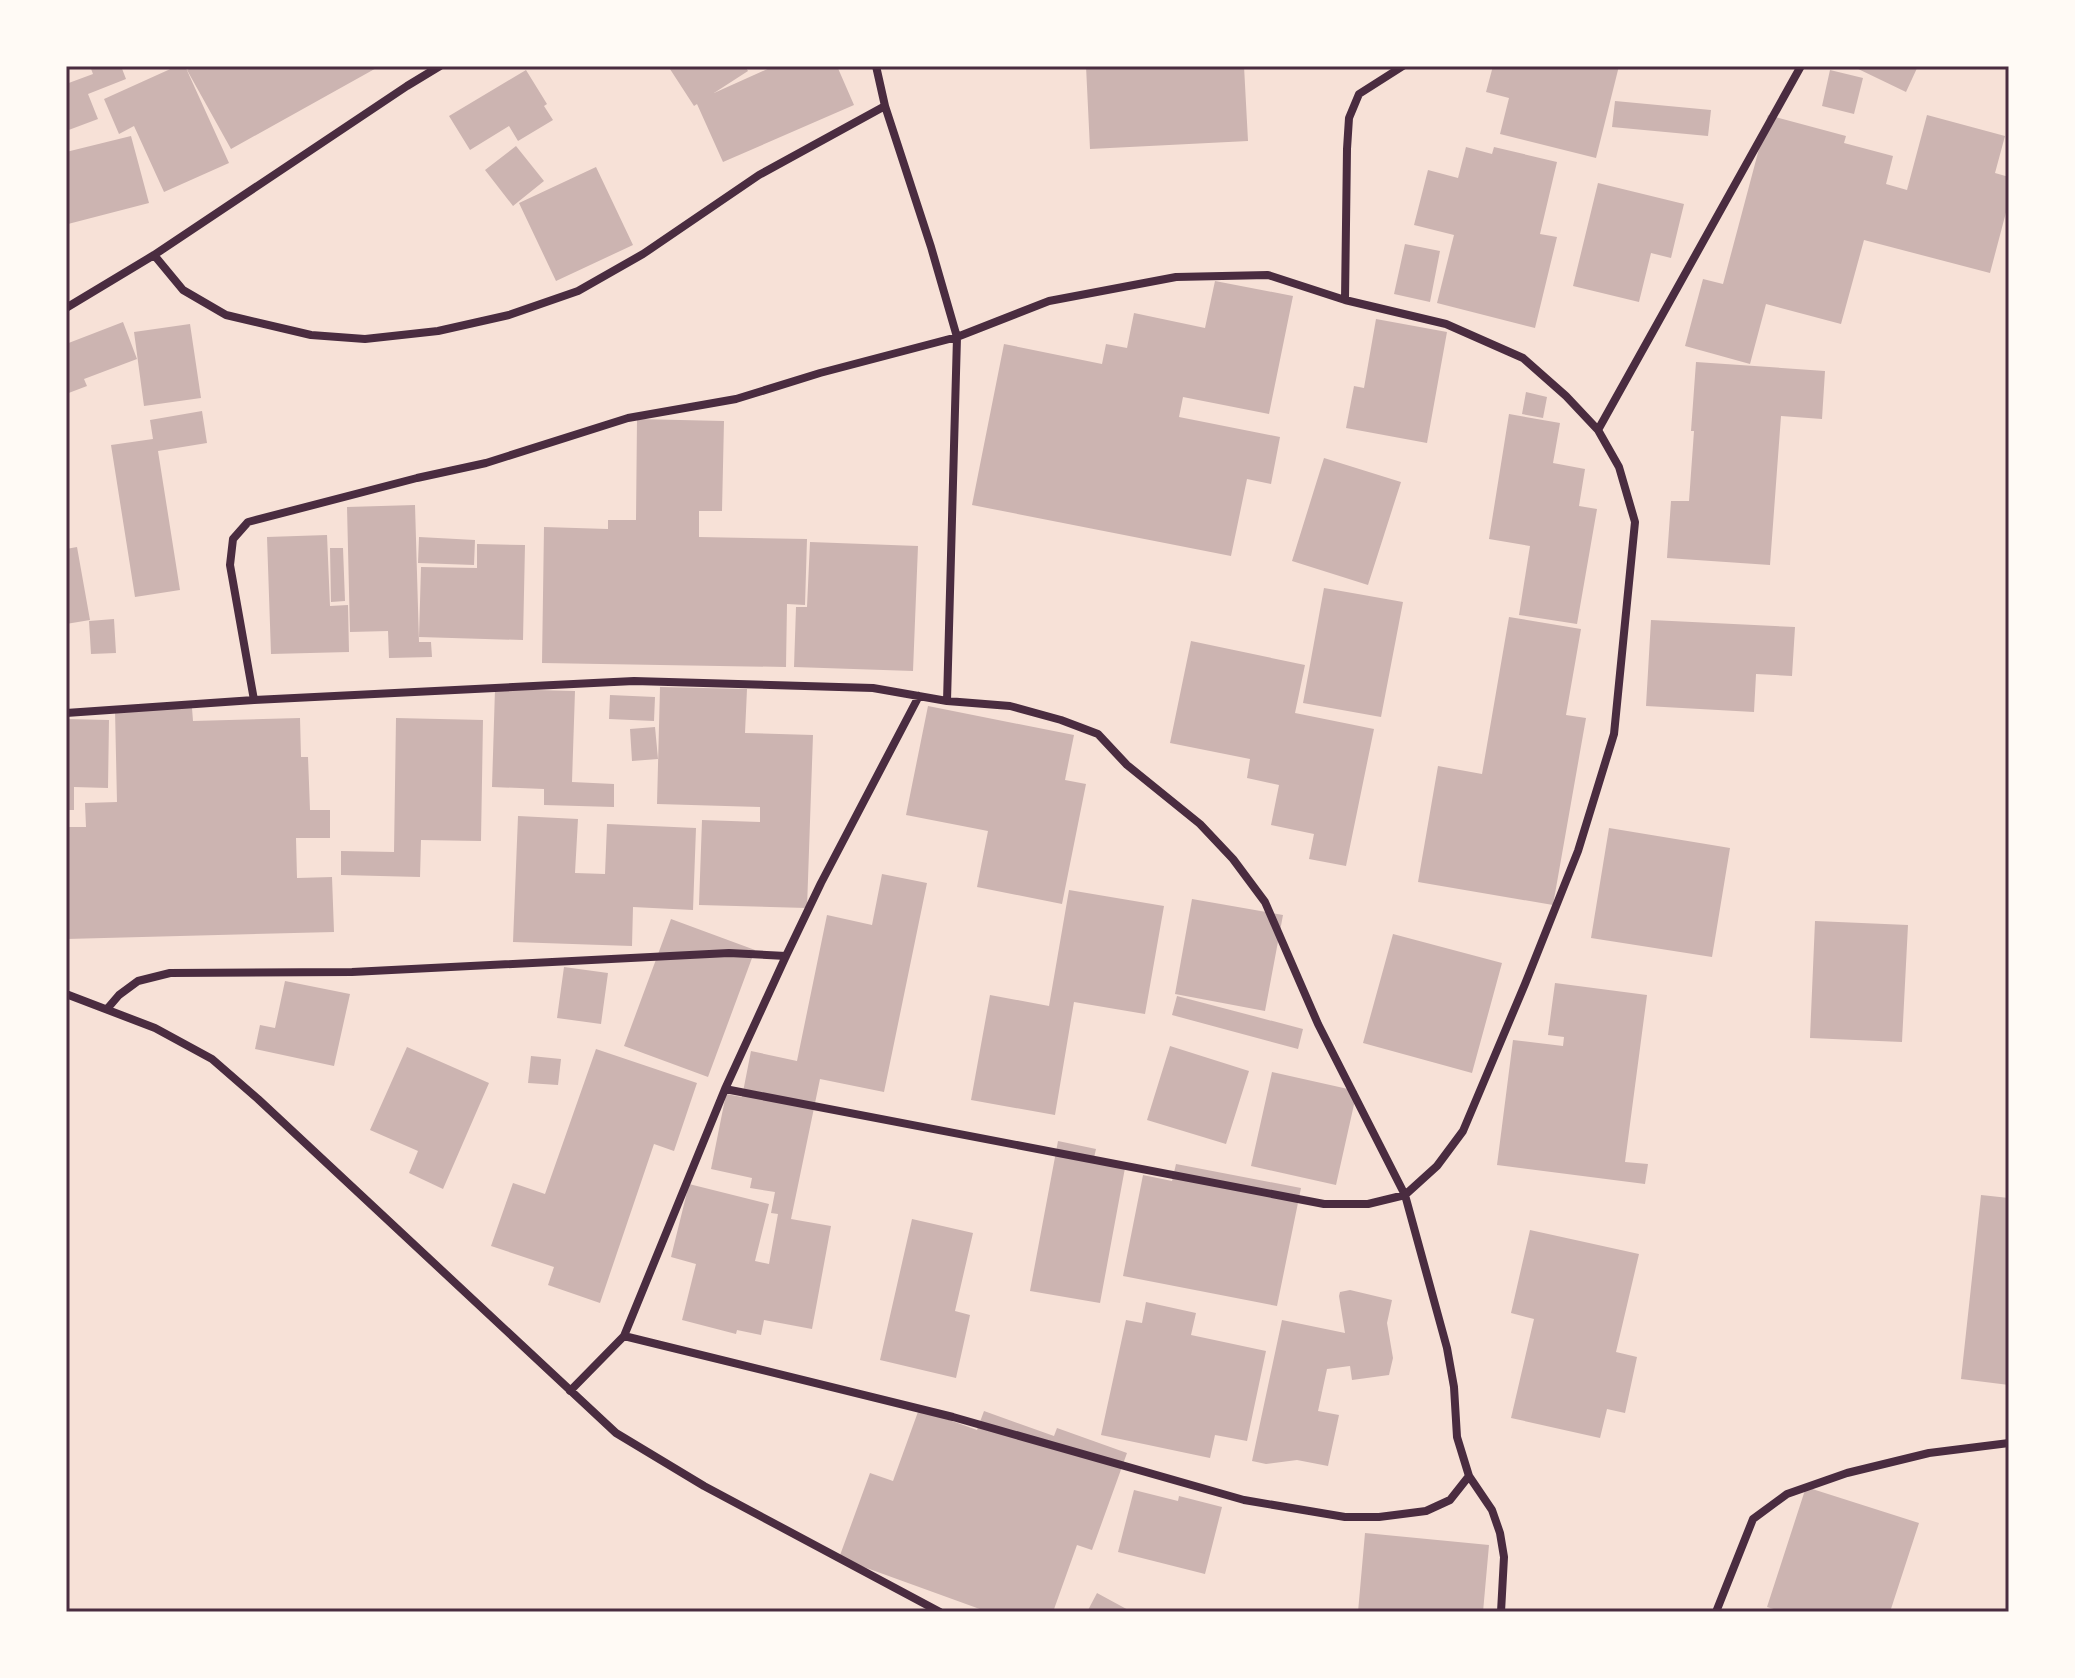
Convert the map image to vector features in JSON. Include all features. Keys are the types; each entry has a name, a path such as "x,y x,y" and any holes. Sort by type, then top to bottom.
{"street":[{"path":"66,308 154,255 440,66"},
{"path":"876,66 885,106 957,337 947,701"},
{"path":"1345,300 1349,118 1359,94 1403,66"},
{"path":"1598,430 1801,66"},
{"path":"154,255 183,290 226,315 311,335 365,339 438,331 509,315 578,291 643,254 759,175 885,106"},
{"path":"254,700 230,565 233,539 248,522 486,463 628,418 736,399 957,337 1049,301 1176,277 1268,275 1345,300 1446,324 1523,358 1598,430 1619,467 1635,522 1614,734 1578,851 1463,1131 1437,1166 1405,1195 1368,1204 1324,1204 725,1089"},
{"path":"66,713 254,700 634,681 873,688 947,701 1010,706 1098,734 1127,765 1200,824 1233,859 1265,902 1318,1024 1405,1195 1447,1348 1454,1387 1457,1437 1469,1476 1492,1510 1500,1533 1504,1557 1501,1612"},
{"path":"570,1391 624,1336 725,1089 786,956 919,696"},
{"path":"107,1009 138,981 170,973 352,972 689,954 786,956"},
{"path":"66,994 155,1028 212,1059 616,1433 704,1486 940,1612"},
{"path":"624,1336 953,1417 1244,1500 1345,1517 1379,1517 1426,1511 1450,1500 1469,1476"},
{"path":"1716,1612 1753,1519 1787,1494 1847,1473 1929,1453 2009,1443"}],"building":[{"path":"90,66 121,66 126,79 88,94 98,119 66,131 66,84 93,74"},
{"path":"177,66 185,66 229,163 164,192 134,126 119,134 104,99"},
{"path":"195,66 380,66 231,149 187,70"},
{"path":"668,66 745,66 748,71 714,93 774,66 837,66 854,105 723,162 697,104 694,106"},
{"path":"1086,66 1244,66 1248,141 1090,149"},
{"path":"1493,66 1619,66 1596,158 1500,134 1509,98 1486,92"},
{"path":"1852,66 1918,66 1906,92"},
{"path":"526,70 553,120 518,141 509,126 470,150 449,116"},
{"path":"1830,70 1863,78 1854,114 1822,106"},
{"path":"1615,101 1711,110 1708,136 1612,127"},
{"path":"1768,115 1846,136 1844,143 1893,156 1886,184 1907,190 1927,115 2005,136 1995,173 2009,177 2009,201 1990,273 1864,240 1841,324 1766,304 1750,364 1685,346 1703,279 1723,284"},
{"path":"131,136 149,203 68,224 66,152"},
{"path":"516,146 544,181 513,206 485,170"},
{"path":"1466,147 1492,154 1494,147 1557,162 1540,234 1557,237 1535,328 1437,303 1454,235 1414,225 1428,170 1458,178"},
{"path":"596,167 633,245 556,281 519,203"},
{"path":"1598,183 1684,204 1671,258 1651,253 1639,302 1573,286"},
{"path":"1405,244 1440,251 1430,302 1394,294"},
{"path":"1215,281 1293,296 1269,414 1183,397 1179,417 1280,437 1271,484 1247,479 1231,556 972,505 1004,344 1102,364 1106,344 1127,348 1134,313 1205,328"},
{"path":"1376,319 1447,332 1427,443 1346,428 1354,386 1364,388"},
{"path":"123,322 137,359 84,379 87,386 66,394 66,344"},
{"path":"190,324 201,398 144,406 134,332"},
{"path":"1696,362 1825,371 1822,419 1781,416 1770,565 1667,558 1671,501 1689,501"},
{"path":"1526,392 1547,397 1543,418 1522,414"},
{"path":"202,411 207,443 158,451 180,590 135,597 111,445 153,439 150,420"},
{"path":"1509,414 1560,423 1553,463 1585,469 1579,506 1597,509 1577,624 1519,615 1530,546 1489,539"},
{"path":"637,419 724,421 722,511 699,511 699,537 807,539 805,605 787,604 786,667 542,663 544,527 608,529 608,520 636,520"},
{"path":"1324,458 1401,482 1368,585 1292,561"},
{"path":"415,505 419,642 431,642 432,657 389,658 388,631 350,632 347,507"},
{"path":"327,535 330,606 348,605 349,652 271,654 267,537"},
{"path":"419,537 475,540 474,565 418,563"},
{"path":"810,542 918,546 913,671 794,667 796,607 807,607"},
{"path":"477,544 525,545 523,640 419,637 421,567 477,568"},
{"path":"77,547 90,620 66,624 66,549"},
{"path":"330,548 343,548 345,601 331,602"},
{"path":"1324,588 1403,602 1381,717 1303,703"},
{"path":"1509,617 1581,629 1566,715 1586,718 1553,905 1418,882 1438,766 1482,774"},
{"path":"114,619 116,653 91,654 89,621"},
{"path":"1651,620 1795,627 1792,676 1756,674 1754,712 1646,706"},
{"path":"1191,641 1305,665 1295,713 1374,729 1346,866 1309,859 1314,834 1271,825 1279,785 1247,778 1250,759 1170,743"},
{"path":"660,687 747,689 745,733 813,735 807,908 699,905 702,820 760,822 760,807 657,804"},
{"path":"495,689 575,691 572,782 614,784 614,807 544,805 544,789 492,787"},
{"path":"610,695 655,697 654,721 609,719"},
{"path":"928,706 1074,735 1065,780 1086,784 1062,904 977,887 988,831 906,815"},
{"path":"192,708 193,721 300,718 301,757 308,757 310,810 330,810 330,838 296,838 297,878 332,877 334,932 66,939 66,827 86,827 85,803 117,802 115,710"},
{"path":"396,718 483,720 481,841 421,840 420,877 341,875 341,851 394,852"},
{"path":"66,719 109,720 108,788 74,787 74,810 66,810"},
{"path":"655,727 658,759 632,761 630,729"},
{"path":"518,816 578,819 575,873 605,874 607,824 696,828 693,910 633,907 632,946 513,942"},
{"path":"1609,828 1730,848 1712,957 1591,938"},
{"path":"882,874 927,883 884,1092 820,1079 791,1219 831,1226 812,1329 764,1320 761,1335 737,1330 736,1334 682,1320 696,1264 671,1257 689,1184 769,1204 755,1261 769,1264 778,1214 771,1213 775,1192 750,1188 752,1178 711,1169 726,1094 742,1097 751,1051 797,1061 827,915 872,925"},
{"path":"1069,890 1164,906 1145,1014 1074,1002 1055,1115 971,1100 990,995 1049,1006"},
{"path":"1192,899 1283,915 1265,1011 1175,994"},
{"path":"671,919 755,950 708,1077 624,1046"},
{"path":"1815,921 1908,925 1902,1042 1810,1038"},
{"path":"1393,934 1502,963 1472,1073 1363,1043"},
{"path":"564,967 608,973 601,1024 557,1018"},
{"path":"285,981 350,994 334,1066 255,1049 260,1025 275,1028"},
{"path":"1555,983 1647,995 1625,1162 1648,1164 1645,1184 1497,1165 1513,1040 1563,1046 1564,1037 1548,1035"},
{"path":"1177,996 1303,1029 1298,1049 1172,1015"},
{"path":"1170,1046 1249,1071 1226,1144 1147,1120"},
{"path":"407,1047 489,1083 443,1189 409,1173 418,1151 370,1130"},
{"path":"596,1049 697,1083 674,1151 654,1144 600,1303 548,1285 554,1267 491,1246 513,1183 545,1194"},
{"path":"531,1056 561,1059 558,1085 528,1083"},
{"path":"1272,1072 1357,1091 1336,1185 1251,1166"},
{"path":"1058,1141 1096,1149 1093,1162 1125,1168 1100,1303 1030,1291"},
{"path":"1176,1164 1301,1188 1277,1306 1123,1276 1143,1175 1172,1181"},
{"path":"1981,1195 2009,1198 2009,1385 1961,1379"},
{"path":"912,1219 973,1233 955,1311 970,1315 956,1378 880,1360"},
{"path":"1530,1230 1639,1254 1616,1352 1637,1357 1625,1413 1607,1409 1600,1438 1511,1418 1534,1319 1511,1313"},
{"path":"1350,1290 1392,1300 1387,1323 1393,1358 1389,1375 1352,1380 1350,1366 1327,1369 1318,1411 1339,1415 1328,1466 1297,1460 1266,1464 1252,1461 1282,1320 1345,1333 1339,1296 1340,1292"},
{"path":"1146,1302 1196,1313 1191,1335 1266,1351 1247,1441 1215,1435 1210,1458 1101,1435 1126,1320 1142,1323"},
{"path":"919,1409 977,1430 984,1411 1054,1436 1057,1428 1127,1453 1092,1550 1077,1545 1053,1612 988,1612 839,1558 870,1473 893,1481"},
{"path":"1806,1487 1919,1523 1890,1612 1777,1612 1767,1607"},
{"path":"1134,1490 1178,1501 1179,1496 1222,1507 1205,1574 1118,1552"},
{"path":"1365,1533 1489,1545 1483,1612 1358,1612"},
{"path":"1097,1593 1132,1612 1087,1612"}]}
